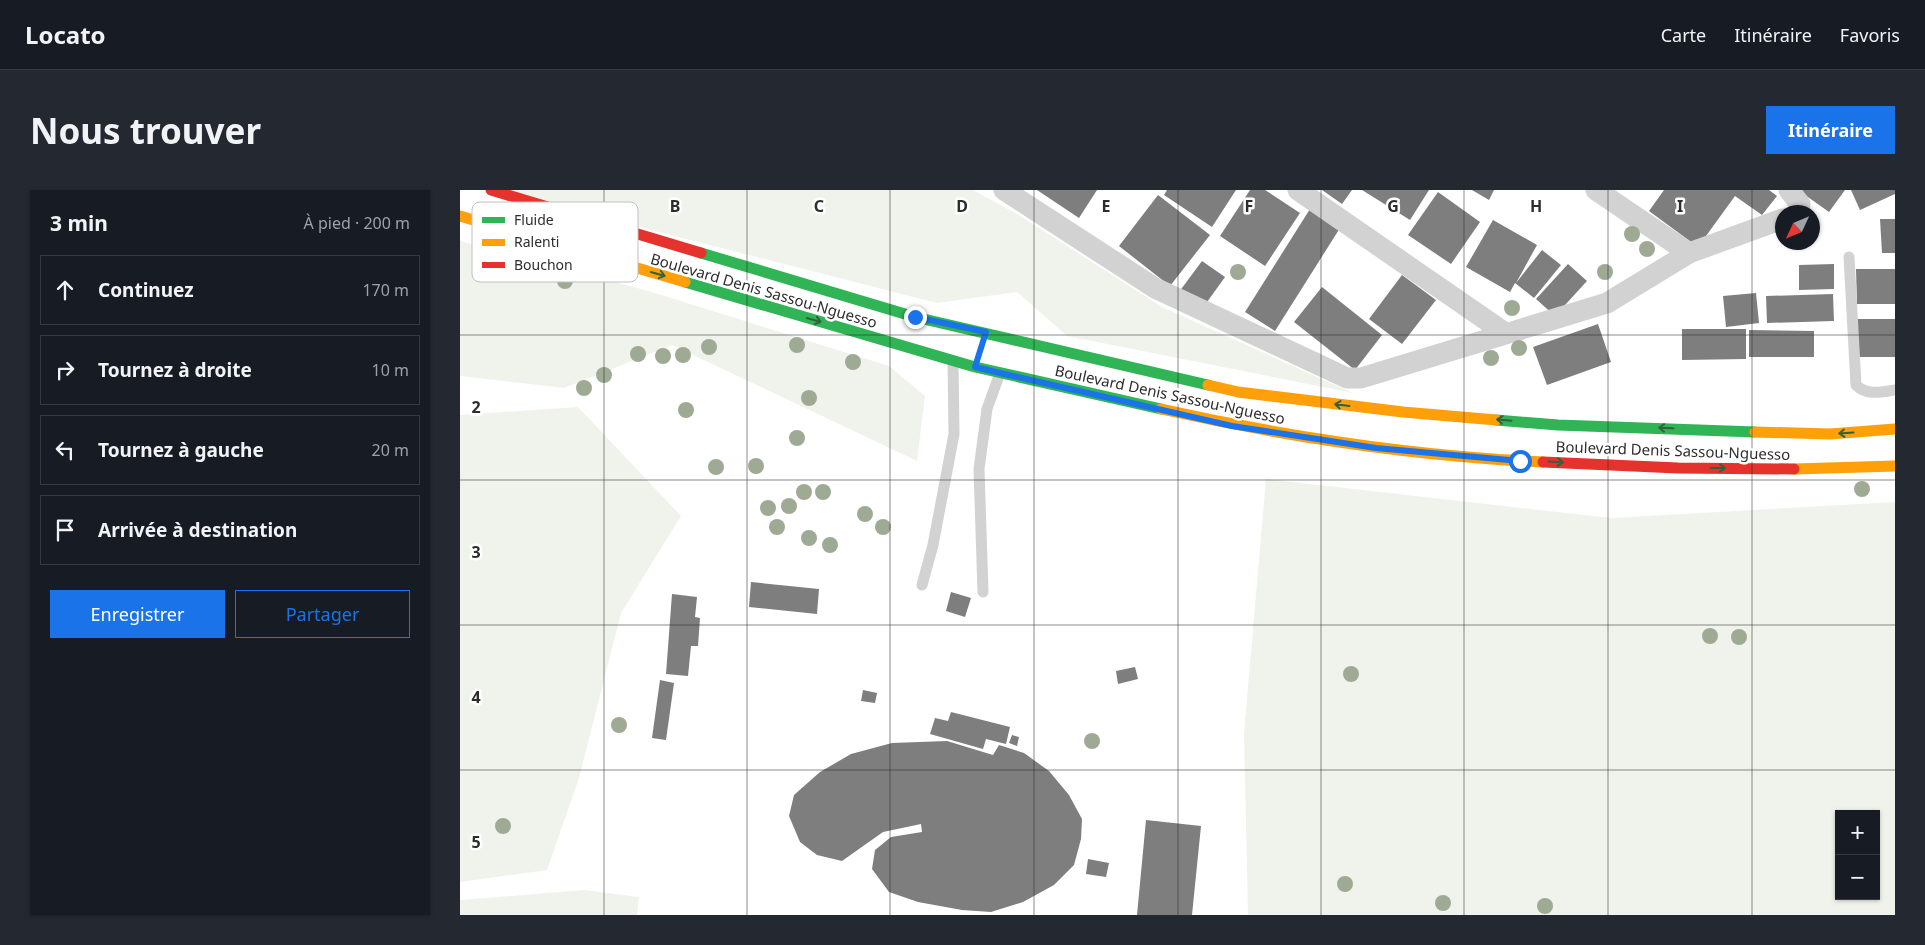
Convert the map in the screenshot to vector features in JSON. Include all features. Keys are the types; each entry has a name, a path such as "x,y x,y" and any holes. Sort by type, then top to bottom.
{"main road":[{"name":"Boulevard Denis Sassou-Nguesso","path":"491,190 531,202"},
{"name":"Boulevard Denis Sassou-Nguesso","path":"460,216 472,220"},
{"name":"Boulevard Denis Sassou-Nguesso","path":"638,234 985,337 1238,392 1403,412 1558,425 1830,434 1895,429"},
{"name":"Boulevard Denis Sassou-Nguesso","path":"638,268 952,361 976,363 1000,373 1232,426 1376,448 1520,461 1678,468 1838,469 1895,466"}],"street":[{"path":"1004,190 1155,288 1347,378 1361,378 1607,303 1689,253 1775,221"},
{"path":"1298,190 1505,333"},
{"path":"1596,190 1689,253"},
{"path":"1789,190 1800,205"}],"lane":[{"path":"1849,257 1856,385 1862,391 1871,393 1895,390"},
{"path":"922,585 933,545 954,434 952,361"},
{"path":"983,592 979,469 987,409 1000,373"}],"shaded area":[{"path":"494,190 973,190 1017,214 1162,307 1353,393 1067,336 1017,292 937,303 638,227 638,202 541,202"},
{"path":"460,241 472,244 472,282 615,282 889,366 925,396 917,461 672,345 564,388 460,376"},
{"path":"578,407 681,516 621,613 579,778 547,870 460,882 460,415"},
{"path":"1266,479 1611,518 1895,502 1895,915 1248,915 1244,733"},
{"path":"584,890 639,897 637,915 460,915 460,900"}],"building":[{"path":"1037,190 1097,190 1079,218"},
{"path":"1167,190 1236,190 1212,227 1164,195"},
{"path":"1250,190 1265,190 1300,213 1265,266 1220,236"},
{"path":"1322,190 1352,190 1342,204"},
{"path":"1362,190 1429,190 1410,220"},
{"path":"1472,190 1494,190 1489,200"},
{"path":"1664,190 1769,190 1777,196 1762,215 1735,196 1698,247 1649,211"},
{"path":"1798,190 1845,190 1829,212"},
{"path":"1851,190 1895,190 1895,194 1860,210"},
{"path":"1438,192 1480,222 1451,264 1408,235"},
{"path":"1158,195 1210,235 1170,286 1119,246"},
{"path":"1310,209 1340,228 1275,331 1245,312"},
{"path":"1880,219 1895,219 1895,253 1882,253"},
{"path":"1493,220 1537,245 1516,283 1542,250 1561,265 1534,298 1515,283 1510,292 1466,267"},
{"path":"1202,261 1225,277 1202,309 1179,292"},
{"path":"1568,264 1587,281 1555,316 1536,299"},
{"path":"1834,264 1834,289 1799,290 1799,265"},
{"path":"1856,269 1895,269 1895,304 1857,304"},
{"path":"1402,275 1436,300 1402,344 1369,319"},
{"path":"1322,287 1382,335 1355,370 1294,322"},
{"path":"1756,293 1759,323 1726,327 1723,296"},
{"path":"1833,294 1834,321 1767,323 1766,296"},
{"path":"1856,319 1895,319 1895,357 1856,357"},
{"path":"1598,324 1611,362 1547,385 1533,347"},
{"path":"1682,329 1746,329 1746,359 1682,360"},
{"path":"1749,330 1814,331 1814,357 1749,357"},
{"path":"751,582 819,589 817,614 749,607"},
{"path":"951,592 971,598 965,617 946,611"},
{"path":"672,594 697,597 695,617 700,618 698,646 691,646 688,676 666,674"},
{"path":"1135,667 1138,679 1118,684 1116,671"},
{"path":"660,680 674,683 666,740 652,738"},
{"path":"863,690 877,693 875,703 861,701"},
{"path":"951,712 1010,727 1006,744 986,739 983,749 930,734 935,718 948,721"},
{"path":"1012,735 1019,737 1017,746 1009,743"},
{"path":"947,741 993,755 999,745 1024,753 1049,771 1069,795 1082,819 1081,839 1074,865 1054,885 1023,902 991,912 962,910 918,902 889,892 872,869 875,850 891,837 922,832 921,824 883,832 842,861 817,855 800,842 789,816 794,795 820,772 851,754 892,743"},
{"path":"1146,820 1201,826 1192,915 1137,915"},
{"path":"1088,859 1109,863 1106,877 1086,874"}],"traffic: fast":[{"path":"701,253 915,317 1208,385"},
{"path":"685,282 975,367 1161,409"},
{"path":"1496,420 1558,425 1755,432"}],"traffic: slow":[{"path":"460,216 472,220"},
{"path":"638,268 685,282"},
{"path":"1208,385 1238,392 1403,412 1496,420"},
{"path":"1161,409 1351,444 1447,455 1543,462"},
{"path":"1755,432 1830,434 1895,429"},
{"path":"1794,469 1895,466"}],"traffic: jam":[{"path":"491,190 531,202"},
{"path":"638,234 701,253"},
{"path":"1543,462 1678,468 1794,469"}],"route":[{"path":"915,317 986,332 975,367 1000,373 1232,426 1376,448 1520,461"}]}
